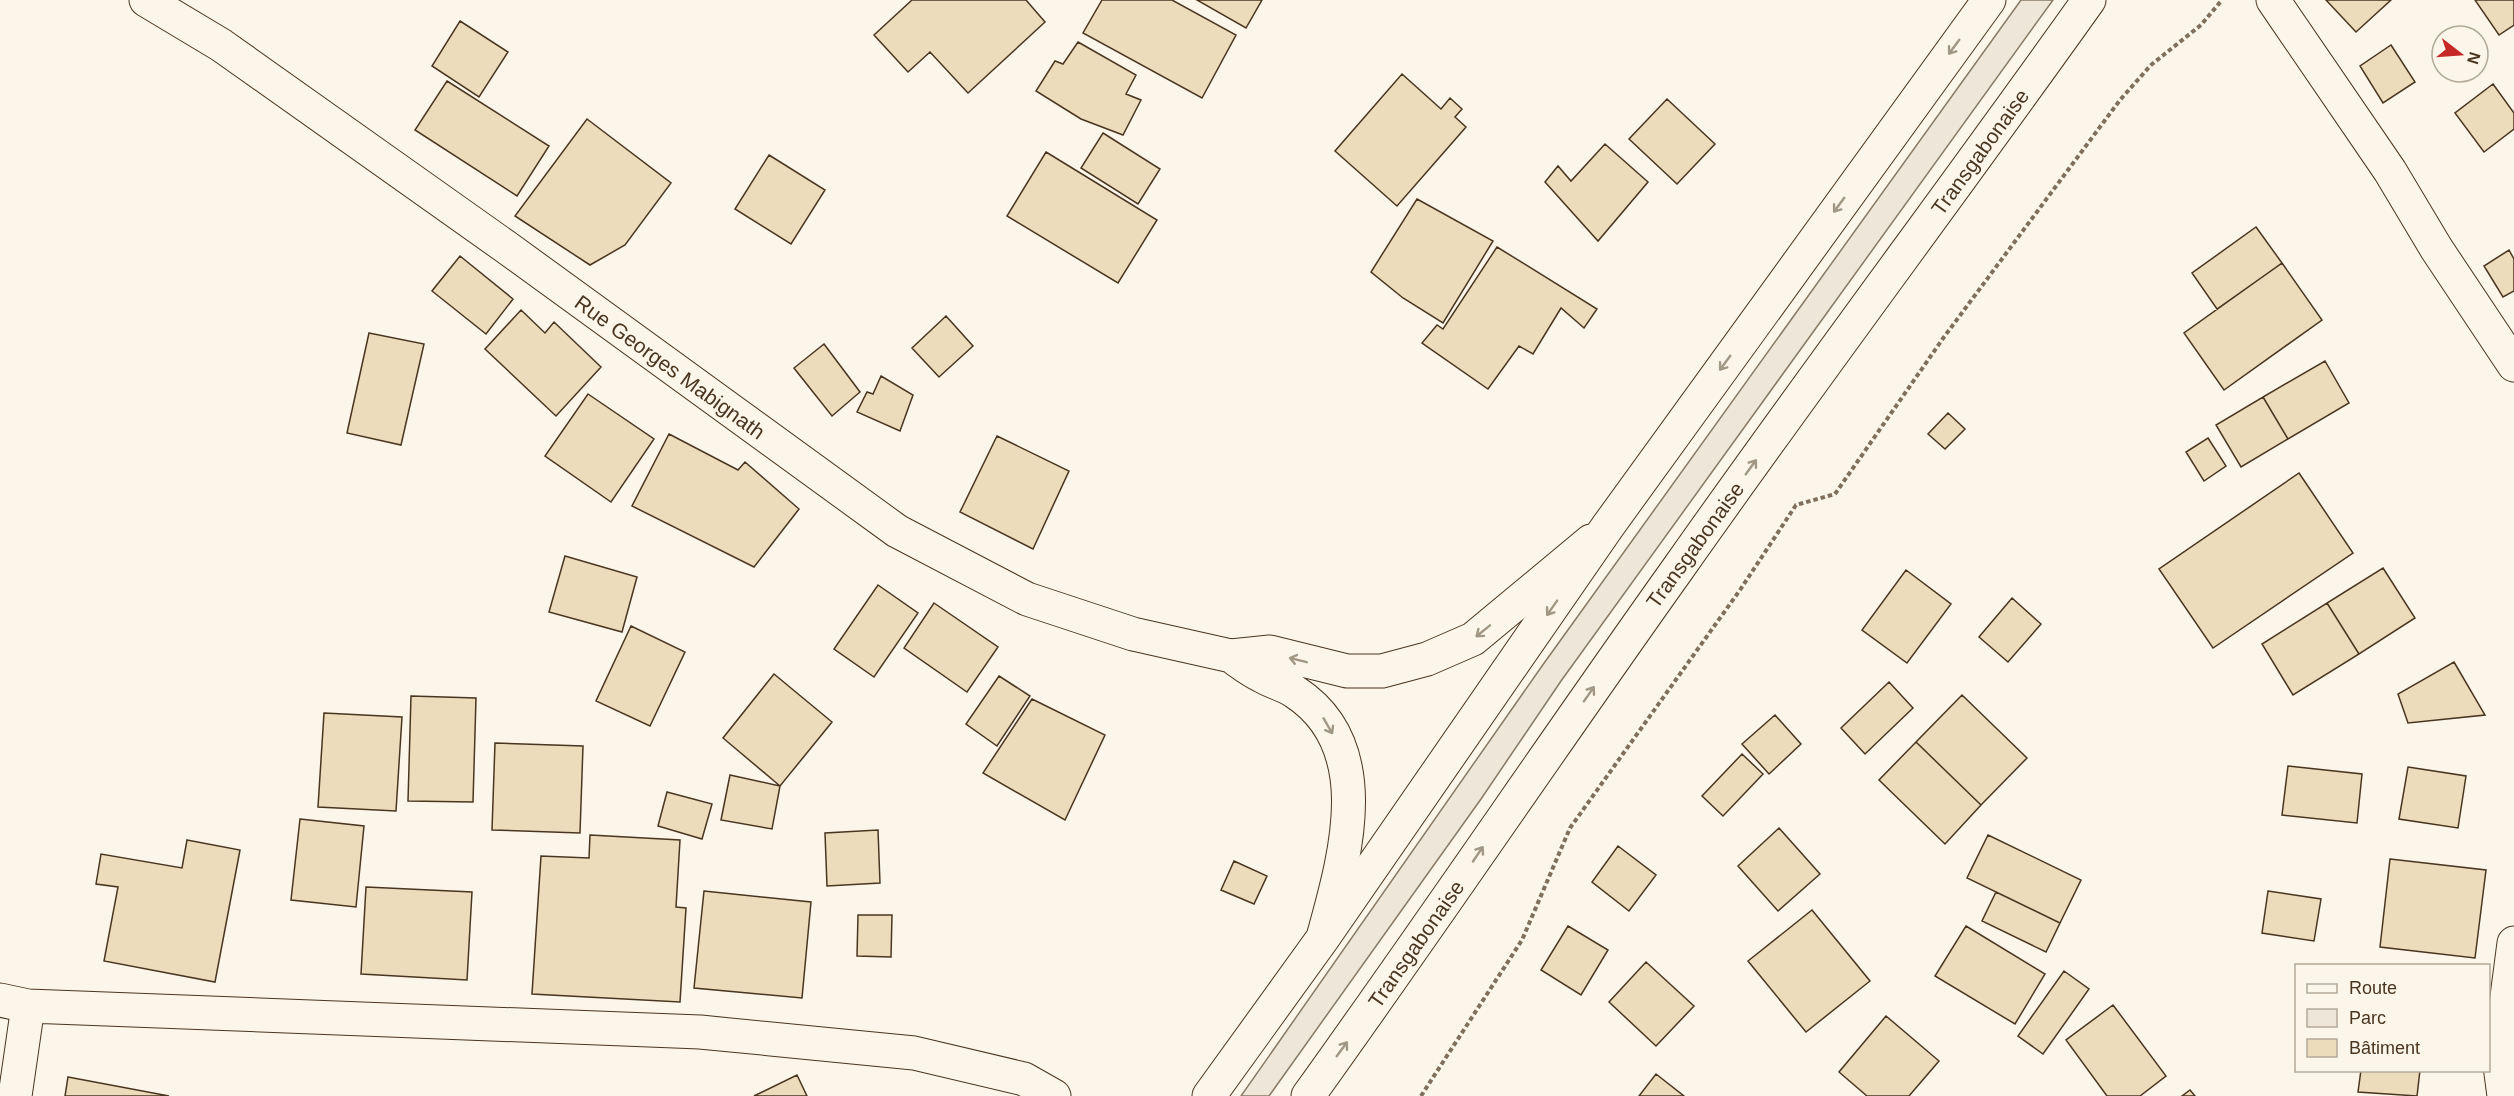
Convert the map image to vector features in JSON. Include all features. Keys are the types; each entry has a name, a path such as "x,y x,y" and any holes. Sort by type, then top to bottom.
{"main road":[{"name":"Rue Georges Mabignath","path":"146,0 240,58 506,247 897,531 1027,599 1133,634 1231,656"},
{"path":"1209,1096 1323,938 1608,526 1989,0"},
{"name":"Transgabonaise","path":"1308,1096 1400,969 1545,756 1686,557 2089,0"},
{"path":"2273,0 2390,171 2436,248 2514,365"},
{"path":"1231,656 1270,652 1347,671 1382,671 1427,659 1473,639 1562,567 1608,526"},
{"path":"1231,656 1261,676 1295,692 1324,717 1342,750 1350,815 1340,876 1323,938"},
{"path":"2504,1096 2499,1058 2514,943"},
{"path":"15,1096 14,1003 700,1032 914,1053 1024,1079 1054,1096"}],"path":[{"path":"1421,1096 1522,940 1570,828 1740,590 1796,506 1835,494 1952,327 2120,100 2151,65 2201,25 2222,0"}],"green space":[{"path":"2021,0 2053,0 1561,681 1481,799 1269,1096 1241,1096 1542,666"}],"building":[{"path":"912,0 1026,0 1045,22 968,93 930,52 908,72 874,35"},
{"path":"1102,0 1172,0 1236,35 1202,98 1083,33"},
{"path":"1197,0 1262,0 1246,28"},
{"path":"2326,0 2391,0 2356,32"},
{"path":"2475,0 2514,0 2514,25 2499,35"},
{"path":"460,21 508,52 479,97 432,66"},
{"path":"1078,42 1136,75 1126,94 1141,100 1123,135 1081,119 1036,91 1055,61 1063,64"},
{"path":"2391,45 2415,82 2383,103 2360,66"},
{"path":"1402,74 1441,109 1450,98 1462,109 1455,117 1466,127 1397,206 1335,151"},
{"path":"447,81 549,146 517,196 415,130"},
{"path":"2493,84 2514,113 2514,129 2484,152 2455,113"},
{"path":"1667,99 1715,144 1677,184 1629,139"},
{"path":"587,119 671,183 625,245 590,265 515,216"},
{"path":"1103,133 1160,169 1138,204 1081,168"},
{"path":"1605,144 1648,182 1598,241 1545,182 1558,166 1571,181"},
{"path":"1046,152 1157,220 1118,283 1007,216"},
{"path":"769,155 825,190 791,244 735,209"},
{"path":"1417,199 1493,241 1443,323 1403,298 1371,272"},
{"path":"2256,227 2282,263 2217,309 2192,273"},
{"path":"1497,247 1597,309 1584,328 1561,308 1533,354 1519,346 1488,389 1422,343 1437,325 1443,329"},
{"path":"2509,250 2514,259 2514,291 2503,297 2484,266"},
{"path":"460,256 513,299 486,334 432,291"},
{"path":"2282,263 2322,320 2224,390 2184,333"},
{"path":"521,310 545,333 554,322 601,367 556,416 485,349"},
{"path":"946,316 973,346 939,377 912,348"},
{"path":"369,333 424,344 401,445 347,433"},
{"path":"824,344 860,392 832,416 794,368"},
{"path":"2325,361 2349,403 2288,439 2263,397"},
{"path":"881,376 913,395 900,431 857,412 867,392 873,394"},
{"path":"588,394 654,439 611,502 545,456"},
{"path":"2263,397 2288,439 2241,467 2216,425"},
{"path":"1948,413 1965,429 1945,449 1928,434"},
{"path":"669,434 738,470 745,462 799,509 754,567 632,506"},
{"path":"997,436 1069,471 1033,549 960,512"},
{"path":"2208,438 2226,466 2204,481 2186,452"},
{"path":"2299,473 2353,553 2213,648 2159,569"},
{"path":"565,556 637,577 622,632 549,612"},
{"path":"2383,568 2415,618 2359,654 2327,603"},
{"path":"1906,570 1951,604 1907,663 1862,630"},
{"path":"878,585 918,613 874,677 834,649"},
{"path":"2012,598 2041,624 2008,662 1979,637"},
{"path":"934,603 998,647 967,692 904,648"},
{"path":"2327,603 2359,654 2293,695 2262,644"},
{"path":"631,626 685,652 650,726 596,701"},
{"path":"2454,662 2485,715 2408,723 2398,694"},
{"path":"774,674 832,722 780,786 723,738"},
{"path":"999,676 1030,696 997,746 966,724"},
{"path":"1889,682 1913,708 1865,754 1841,728"},
{"path":"1962,695 2027,758 1981,805 1916,742"},
{"path":"411,696 476,698 473,802 408,801"},
{"path":"1032,699 1105,735 1065,820 983,773"},
{"path":"324,713 402,717 396,811 318,807"},
{"path":"1775,715 1801,744 1769,774 1742,744"},
{"path":"1916,742 1981,805 1945,844 1879,780"},
{"path":"495,743 583,746 580,833 492,830"},
{"path":"1742,754 1763,774 1723,816 1702,796"},
{"path":"2288,766 2362,774 2357,823 2282,815"},
{"path":"2408,767 2466,776 2458,828 2399,819"},
{"path":"730,775 780,786 772,829 721,820"},
{"path":"667,792 712,804 702,839 658,826"},
{"path":"300,819 364,826 356,907 291,900"},
{"path":"1779,828 1820,874 1778,911 1738,866"},
{"path":"878,830 880,883 827,886 825,833"},
{"path":"590,835 680,840 676,907 686,908 680,1002 532,994 541,856 589,858"},
{"path":"1988,835 2081,880 2060,923 1967,878"},
{"path":"187,840 240,850 215,982 104,961 118,887 96,884 101,854 182,868"},
{"path":"1618,846 1656,875 1629,911 1592,882"},
{"path":"2390,859 2486,870 2475,958 2380,947"},
{"path":"1234,861 1267,876 1254,904 1221,890"},
{"path":"366,887 472,892 467,980 361,974"},
{"path":"704,891 811,902 802,998 694,988"},
{"path":"2268,891 2321,899 2314,941 2262,933"},
{"path":"1996,892 2060,923 2046,952 1982,921"},
{"path":"1812,910 1870,981 1806,1032 1748,961"},
{"path":"858,915 892,915 891,957 857,956"},
{"path":"1568,926 1608,950 1581,995 1541,970"},
{"path":"1966,926 2045,974 2015,1024 1935,976"},
{"path":"1646,962 1694,1006 1656,1046 1609,1002"},
{"path":"2064,971 2089,989 2043,1054 2018,1036"},
{"path":"2113,1005 2166,1076 2140,1096 2107,1096 2066,1040"},
{"path":"1886,1016 1939,1061 1909,1096 1867,1096 1839,1072"},
{"path":"2361,1072 2420,1072 2417,1096 2358,1092"},
{"path":"1656,1074 1684,1096 1639,1096"},
{"path":"797,1075 807,1096 754,1096"},
{"path":"68,1077 169,1096 65,1096"},
{"path":"2190,1090 2195,1096 2182,1096"}]}
